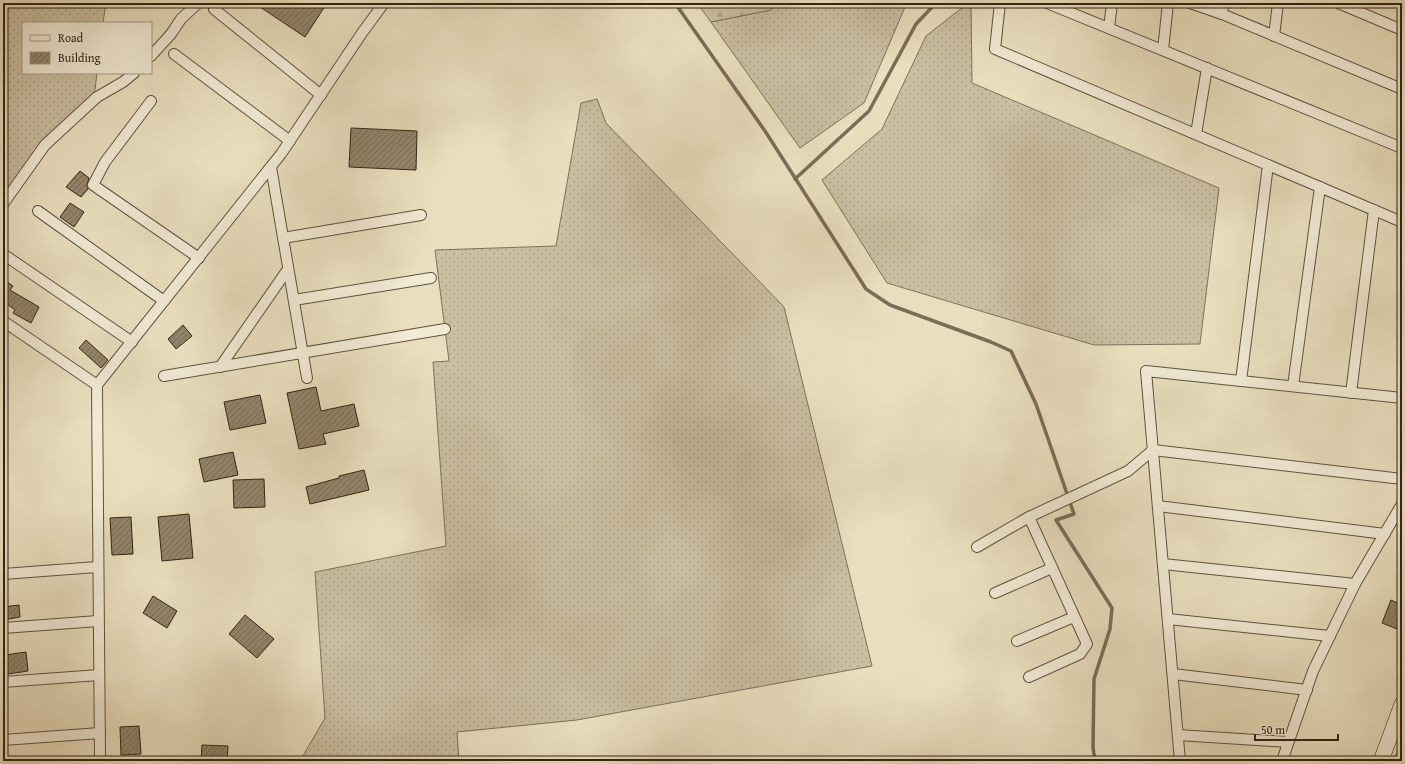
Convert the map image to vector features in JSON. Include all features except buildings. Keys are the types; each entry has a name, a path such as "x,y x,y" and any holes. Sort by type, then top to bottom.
{"main road":[{"path":"1381,761 1402,704"}],"street":[{"path":"152,55 171,34 181,19 198,3"},
{"path":"100,761 97,567 97,385 271,167 384,3"},
{"path":"1000,3 995,49 1402,222"},
{"path":"1109,28 1112,3"},
{"path":"1163,50 1168,3"},
{"path":"1190,3 1222,14 1402,90"},
{"path":"1222,14 1223,3"},
{"path":"1274,36 1278,3"},
{"path":"1338,3 1402,30"},
{"path":"1053,4 1402,148"},
{"path":"214,9 321,95"},
{"path":"174,54 290,141"},
{"path":"1196,134 1207,68"},
{"path":"3,204 45,145 96,97 123,82 133,74"},
{"path":"151,101 105,162 93,185 199,258"},
{"path":"1241,381 1268,165"},
{"path":"271,167 307,378"},
{"path":"1293,386 1320,187"},
{"path":"1350,392 1374,210"},
{"path":"38,211 164,301"},
{"path":"283,238 421,215"},
{"path":"3,254 132,342"},
{"path":"220,367 288,268"},
{"path":"294,300 431,278"},
{"path":"3,321 97,385"},
{"path":"164,376 444,329"},
{"path":"1180,761 1146,371 1402,398"},
{"path":"977,547 1029,517 1128,471 1153,450 1402,478"},
{"path":"1282,761 1314,671 1330,636 1355,584 1402,504"},
{"path":"1158,506 1385,534"},
{"path":"1029,517 1087,644 1080,654 1029,677"},
{"path":"1163,564 1355,584"},
{"path":"3,574 97,567"},
{"path":"995,593 1052,568"},
{"path":"1018,641 1074,617"},
{"path":"1168,619 1330,636"},
{"path":"3,628 98,622"},
{"path":"1173,674 1307,690"},
{"path":"3,682 99,675"},
{"path":"3,740 100,733"},
{"path":"1178,735 1288,742"}],"green space":[{"path":"3,3 106,3 103,22 22,22 22,74 97,74 94,98 3,196"},
{"path":"697,3 773,3 771,10 711,22"},
{"path":"773,3 910,3 905,7 864,103 800,148 711,22 771,10"},
{"path":"968,3 971,3 972,83 1219,188 1200,344 1094,345 887,283 822,180 882,129 926,36"},
{"path":"597,99 606,123 784,307 872,666 577,720 457,732 459,761 300,761 325,718 315,572 446,546 433,362 449,361 435,250 556,246 581,103"}],"waterway":[{"path":"675,3 765,131 866,289 890,305 991,342 1011,351 1036,404 1074,514 1056,520 1112,608 1110,629 1094,679 1093,747 1095,761"},
{"path":"795,179 869,111 916,24 936,3"}]}
